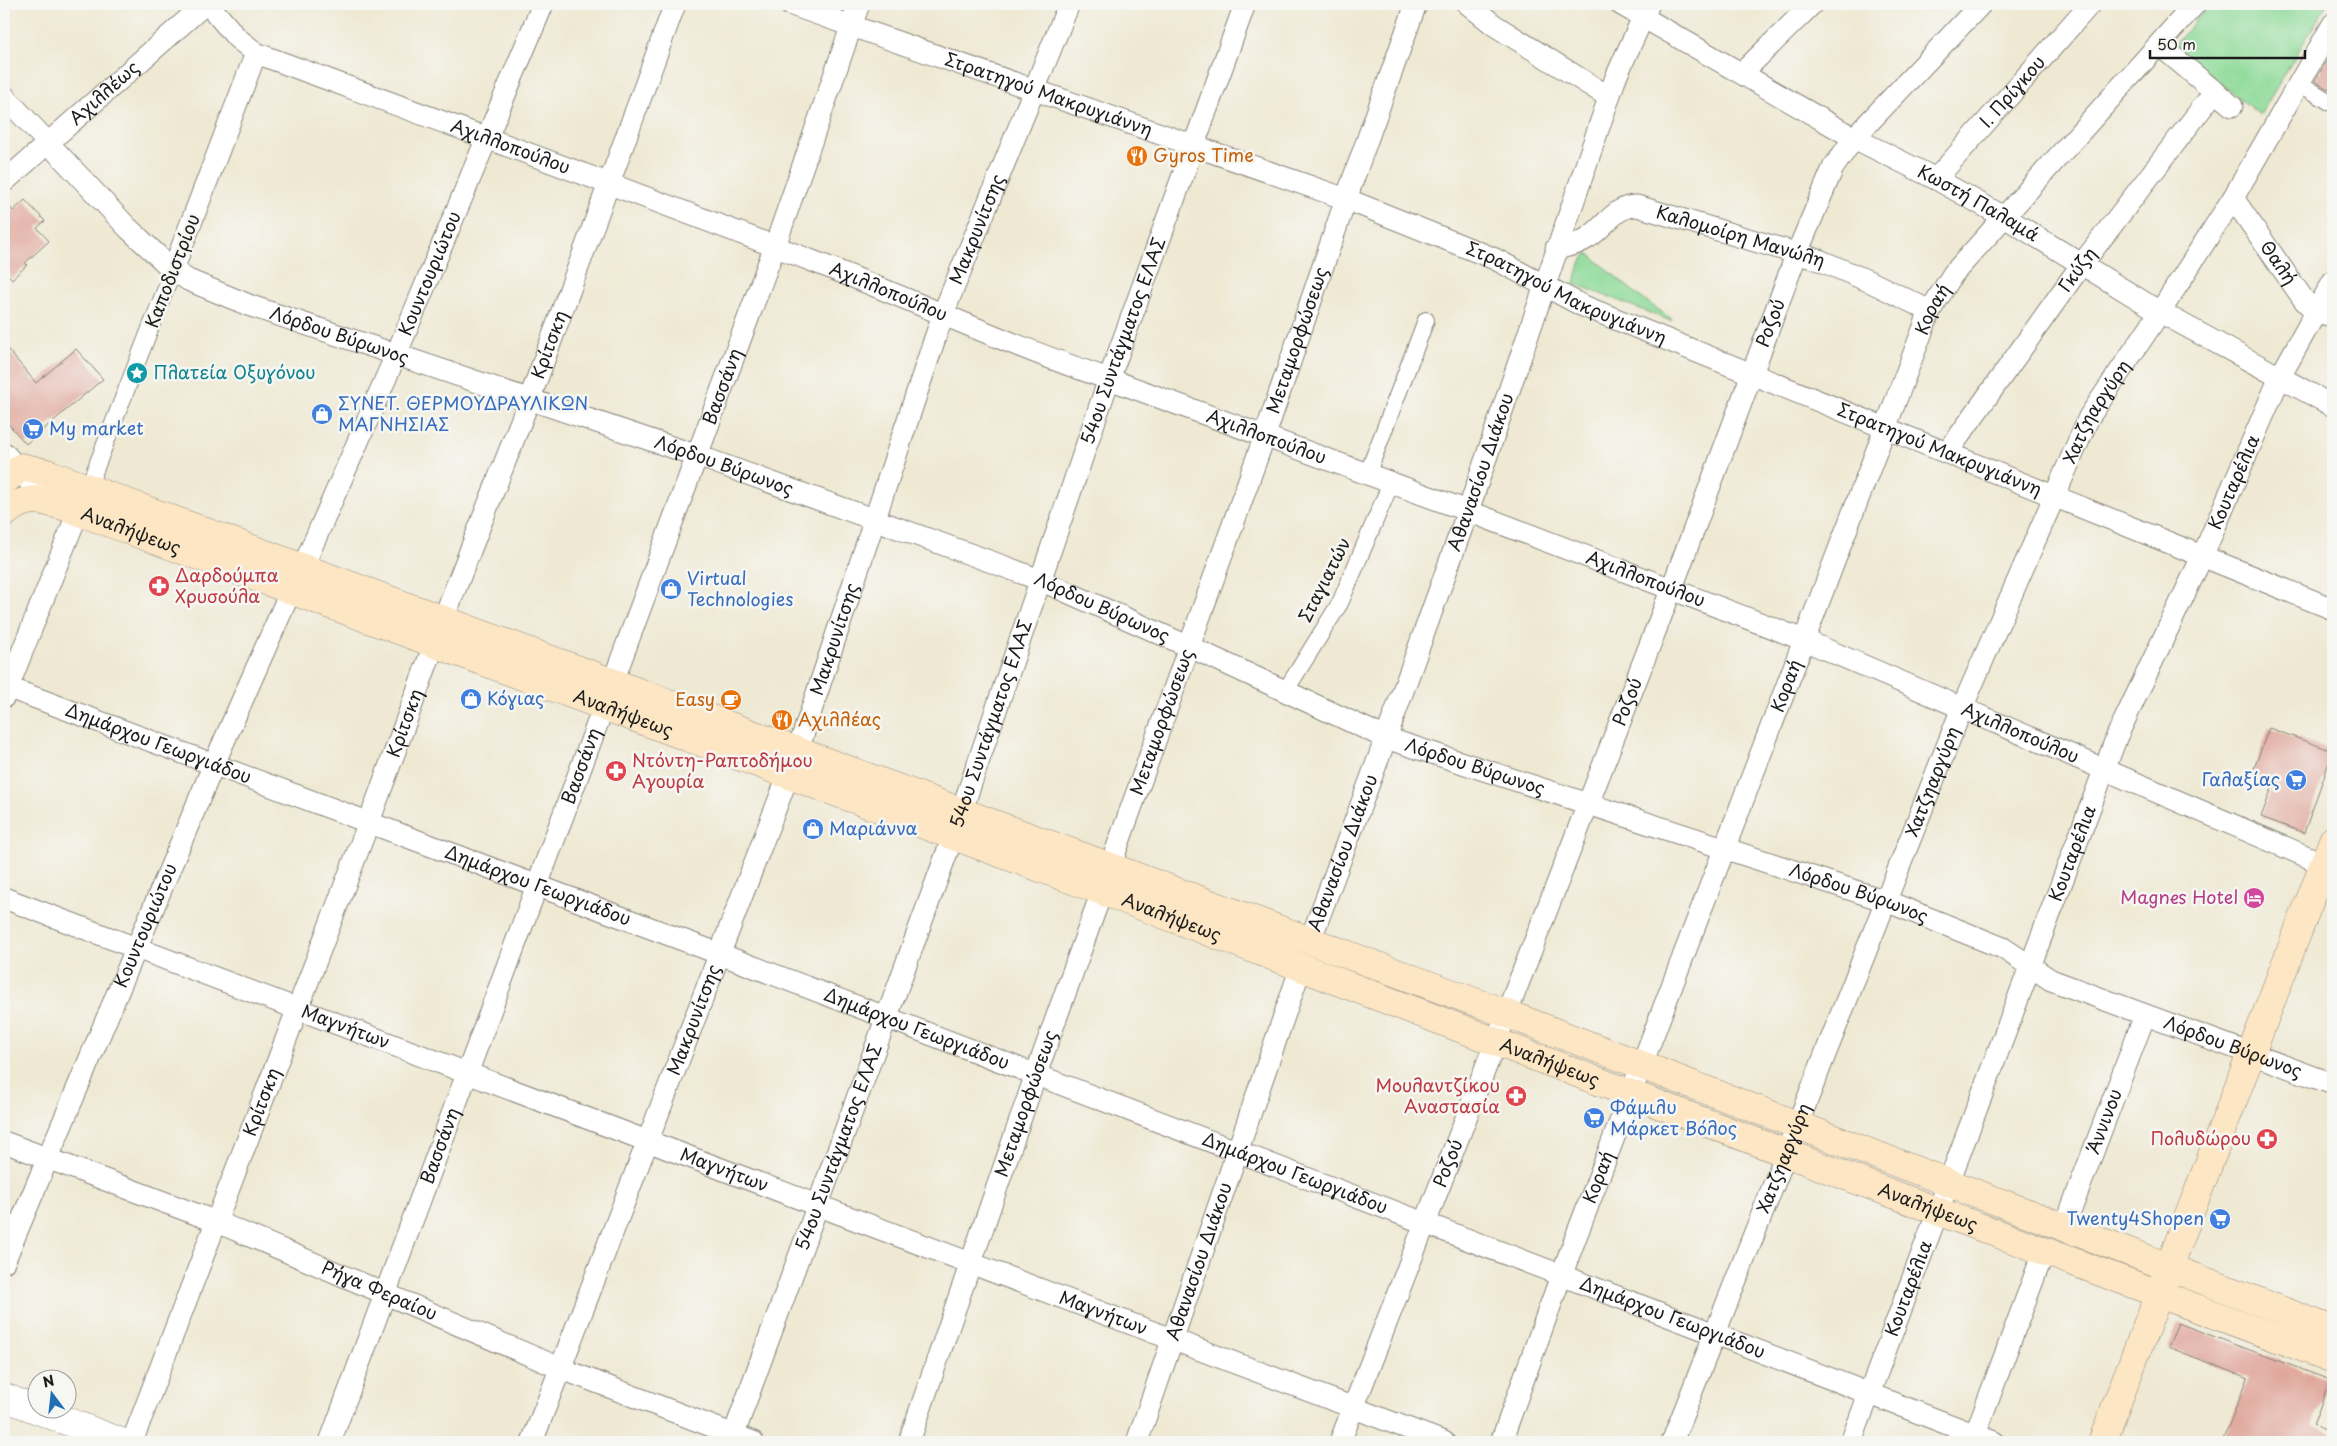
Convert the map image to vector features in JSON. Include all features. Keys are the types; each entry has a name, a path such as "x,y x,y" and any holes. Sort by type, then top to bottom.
{"main road":[{"name":"Αναλήψεως","path":"8,467 38,470 83,500 1106,879 1310,941 1505,1013 2333,1330"},
{"name":"Αναλήψεως","path":"48,502 83,500"},
{"path":"4,514 21,501 48,502"},
{"path":"2102,1442 2330,857"},
{"name":"Αναλήψεως","path":"1106,879 1301,967 1788,1152 1937,1211 2333,1359"}],"street":[{"name":"Αχιλλοπούλου","path":"206,4 237,38 256,53 776,246 1031,352 1468,511 1672,588 1804,640 2104,770 2330,857"},
{"name":"Αχιλλέως","path":"4,182 206,4"},
{"name":"Κουντουριώτου","path":"4,1262 214,764 396,355 543,4"},
{"name":"Κρίτσκη","path":"132,1442 217,1222 296,1008 369,822 439,632 530,398 675,4"},
{"name":"Στρατηγού Μακρυγιάννη","path":"789,4 1346,199 1495,259 1582,305 1752,372 2054,498 2333,609"},
{"name":"Βασσάνη","path":"330,1442 776,246 859,4"},
{"name":"Μακρυνίτσης","path":"532,1442 562,1369 793,763 943,314 1069,4"},
{"name":"54ου Συντάγματος ΕΛΑΣ","path":"740,1440 819,1206 957,824 1109,379 1244,4"},
{"name":"Μεταμορφώσεως","path":"909,1442 1036,1074 1190,647 1416,4"},
{"path":"1468,4 1502,30 1609,97"},
{"name":"Κωστή Παλαμά","path":"1620,4 1646,10 1742,73 1854,138 1936,179 2006,218 2160,312 2333,406"},
{"path":"1742,73 1812,4"},
{"name":"Ροζού","path":"1340,1442 1505,1013 1672,588 1797,253 1833,168 1854,138 1981,4"},
{"name":"Ι. Πρίγκου","path":"1936,179 2090,4"},
{"name":"Κοραή","path":"1501,1442 1561,1276 1930,311 1953,274 2006,218 2195,4"},
{"name":"Αθανασίου Διάκου","path":"1310,941 1468,511 1543,285 1609,97 1646,10"},
{"name":"Χατζηαργύρη","path":"1672,1442 1962,708 2089,417 2160,312 2232,198 2333,24"},
{"path":"2160,45 2232,106"},
{"name":"Καποδιστρίου","path":"5,691 83,500 256,53"},
{"path":"2300,83 2333,104"},
{"name":"Γκύζη","path":"1946,453 2082,264 2214,91"},
{"name":"Λόρδου Βύρωνος","path":"4,96 128,228 173,270 188,280 251,306 530,398 698,456 1040,580 1286,690 1386,738 1588,802 1886,901 2003,948 2051,980 2333,1084"},
{"name":"Θαλή","path":"2232,198 2299,294 2324,314"},
{"name":"Καλομοίρη Μανώλη","path":"1556,248 1576,244 1588,238 1623,208 1633,205 1797,253 1847,271 1930,311"},
{"name":"Κουταρέλια","path":"1851,1442 2117,736 2202,557 2280,377 2324,314 2333,281"},
{"path":"1367,475 1426,320"},
{"name":"Αναλήψεως","path":"8,467 48,502"},
{"name":"Σταγιατών","path":"1286,690 1340,603 1391,483"},
{"name":"Δημάρχου Γεωργιάδου","path":"5,691 214,764 720,954 1716,1334 1984,1439"},
{"name":"Μαγνήτων","path":"4,898 1444,1442"},
{"name":"Αθανασίου Διάκου","path":"1138,1442 1236,1151 1301,967"},
{"name":"Άννινου","path":"2064,1228 2144,1015"},
{"name":"Ρήγα Φεραίου","path":"4,1142 217,1222 562,1369 740,1440"},
{"path":"1984,1439 2044,1250"},
{"path":"4,1397 121,1442"}],"green space":[{"path":"2210,4 2327,4 2260,115 2174,46"},
{"path":"1588,253 1640,297 1672,319 1671,321 1575,284 1580,263"}],"building":[{"path":"2333,49 2333,82 2328,89 2315,81"},
{"path":"4,200 13,211 25,200 45,221 37,228 49,241 25,263 27,265 12,279 4,270"},
{"path":"4,345 36,383 76,349 103,379 26,444 4,419"},
{"name":"Γαλαξίας","path":"2269,728 2333,751 2304,833 2261,817 2274,783 2252,774"},
{"path":"2178,1323 2330,1380 2313,1425 2333,1434 2333,1442 2222,1442 2248,1378 2168,1347"}],"place":[{"name":"Gyros Time","path":"1137,156"},
{"name":"Πλατεία Οξυγόνου","path":"137,373"},
{"name":"ΣΥΝΕΤ. ΘΕΡΜΟΥΔΡΑΥΛΙΚΩΝ ΜΑΓΝΗΣΙΑΣ","path":"322,414"},
{"name":"My market","path":"33,429"},
{"name":"Δαρδούμπα Χρυσούλα","path":"159,586"},
{"name":"Virtual Technologies","path":"671,589"},
{"name":"Κόγιας","path":"471,699"},
{"name":"Easy","path":"731,700"},
{"name":"Αχιλλέας","path":"782,720"},
{"name":"Ντόντη-Ραπτοδήμου Αγουρία","path":"616,771"},
{"name":"Γαλαξίας","path":"2296,780"},
{"name":"Μαριάννα","path":"813,829"},
{"name":"Magnes Hotel","path":"2254,898"},
{"name":"Μουλαντζίκου Αναστασία","path":"1516,1096"},
{"name":"Φάμιλυ Μάρκετ Βόλος","path":"1594,1118"},
{"name":"Πολυδώρου","path":"2267,1139"},
{"name":"Twenty4Shopen","path":"2220,1219"}]}
